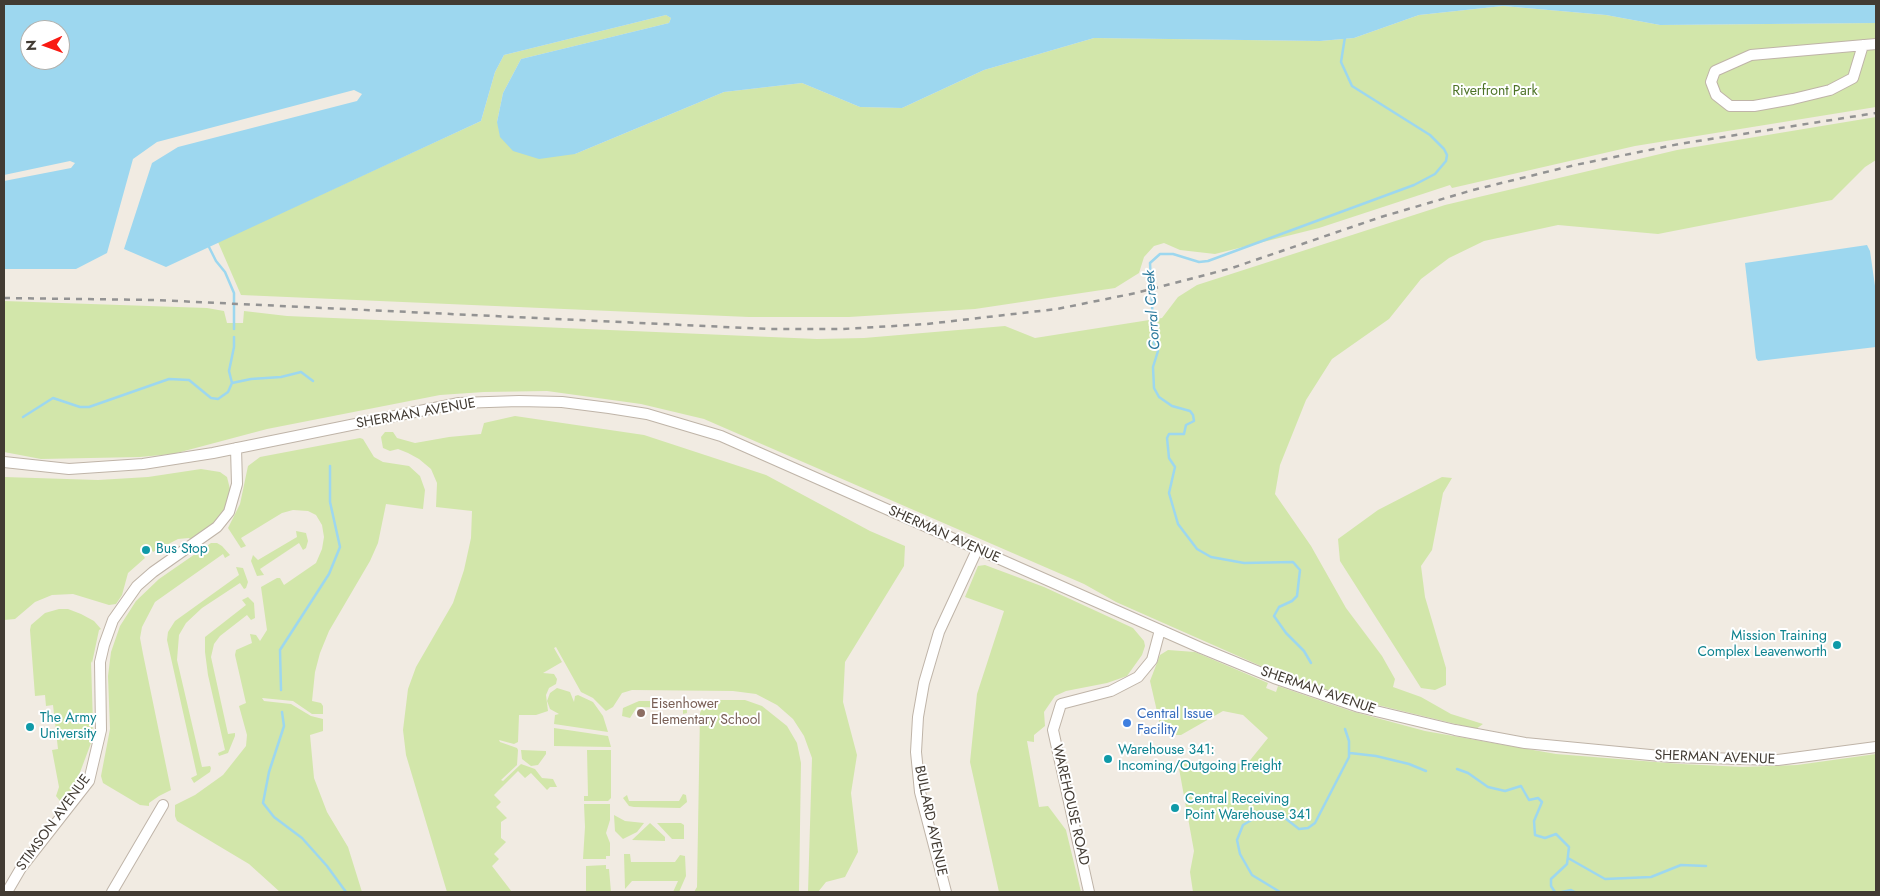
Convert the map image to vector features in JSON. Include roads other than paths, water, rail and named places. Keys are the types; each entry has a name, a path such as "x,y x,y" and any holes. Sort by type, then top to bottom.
{"street":[{"path":"1863,45 1853,78 1830,90 1802,97 1754,106 1730,106 1716,95 1711,82 1715,71 1751,55 1863,45 1876,44"},
{"name":"SHERMAN AVENUE","path":"4,462 69,468 134,465 236,448 459,403 562,402 609,408 647,414 721,436 1160,630 1274,678 1359,707 1455,730 1525,743 1588,751 1724,760 1778,760 1876,746"},
{"name":"STIMSON AVENUE","path":"7,892 21,868 89,781 101,730 100,662 113,620 137,586 153,572 217,526 229,512 237,484 236,448"},
{"name":"BULLARD AVENUE","path":"946,892 920,792 916,752 918,717 924,683 939,632 977,550"},
{"name":"WAREHOUSE ROAD","path":"1089,892 1053,730 1061,704 1111,691 1138,677 1152,660 1160,630"},
{"path":"112,892 163,805"}],"water":[{"path":"4,4 1876,4 1876,23 1660,25 1606,15 1503,6 1419,15 1354,38 1320,41 1094,38 984,70 902,108 860,107 802,83 724,92 575,154 539,159 513,151 500,137 497,122 503,93 521,59 669,23 671,18 666,15 504,55 495,72 481,121 166,267 124,249 152,163 178,147 357,101 362,94 354,90 157,142 133,159 107,253 76,269 4,269 4,181 71,168 75,163 70,161 4,175"},
{"path":"1867,245 1870,251 1876,293 1876,347 1758,361 1756,358 1745,263"}],"waterway":[{"name":"Corral Creek","path":"1311,663 1304,651 1286,633 1274,616 1279,607 1292,601 1297,596 1300,570 1293,562 1244,563 1211,557 1197,549 1178,524 1169,493 1175,467 1169,458 1167,438 1169,434 1184,434 1186,425 1194,421 1190,411 1172,406 1159,397 1154,388 1153,367 1158,351 1154,346 1150,263 1160,254 1173,254 1199,262 1208,261 1414,185 1435,174 1446,161 1447,155 1444,149 1430,135 1352,86 1341,62 1345,37"},
{"path":"207,243 216,261 225,272 234,293 234,329"},
{"path":"23,417 53,398 80,407 89,407 169,379 189,380 211,398 218,399 228,392 232,383 229,371 234,337"},
{"path":"232,383 251,379 281,377 301,372 313,381"},
{"path":"281,690 280,650 329,574 340,547 330,502 330,466"},
{"path":"282,712 284,726 269,772 263,803 274,817 302,838 327,866 346,892"},
{"name":"Corral Creek","path":"1280,892 1252,875 1240,854 1237,840 1243,825 1265,812 1276,811 1299,829 1308,828 1315,823 1349,757 1349,741 1345,729"},
{"path":"1350,753 1376,756 1409,764 1426,771"},
{"path":"1457,769 1468,773 1488,787 1505,791 1521,786 1529,800 1538,798 1542,802 1534,821 1535,835 1545,838 1556,834 1569,847 1567,864 1551,879 1551,886 1555,892"},
{"path":"1568,858 1605,879 1651,877 1681,865 1706,866"},
{"path":"1562,892 1571,890 1575,892"}],"railway":[{"path":"4,298 155,300 768,329 843,329 927,324 1057,309 1136,293 1232,268 1381,217 1473,190 1575,165 1679,144 1876,113"}],"place":[{"name":"Bus Stop","path":"146,550"},
{"name":"Mission Training Complex Leavenworth","path":"1837,645"},
{"name":"Eisenhower Elementary School","path":"641,713"},
{"name":"Central Issue Facility","path":"1127,723"},
{"name":"The Army University","path":"30,727"},
{"name":"Warehouse 341: Incoming/Outgoing Freight","path":"1108,759"},
{"name":"Central Receiving Point Warehouse 341","path":"1175,808"}],"park label":[{"name":"Riverfront Park","path":"1495,92"}]}
